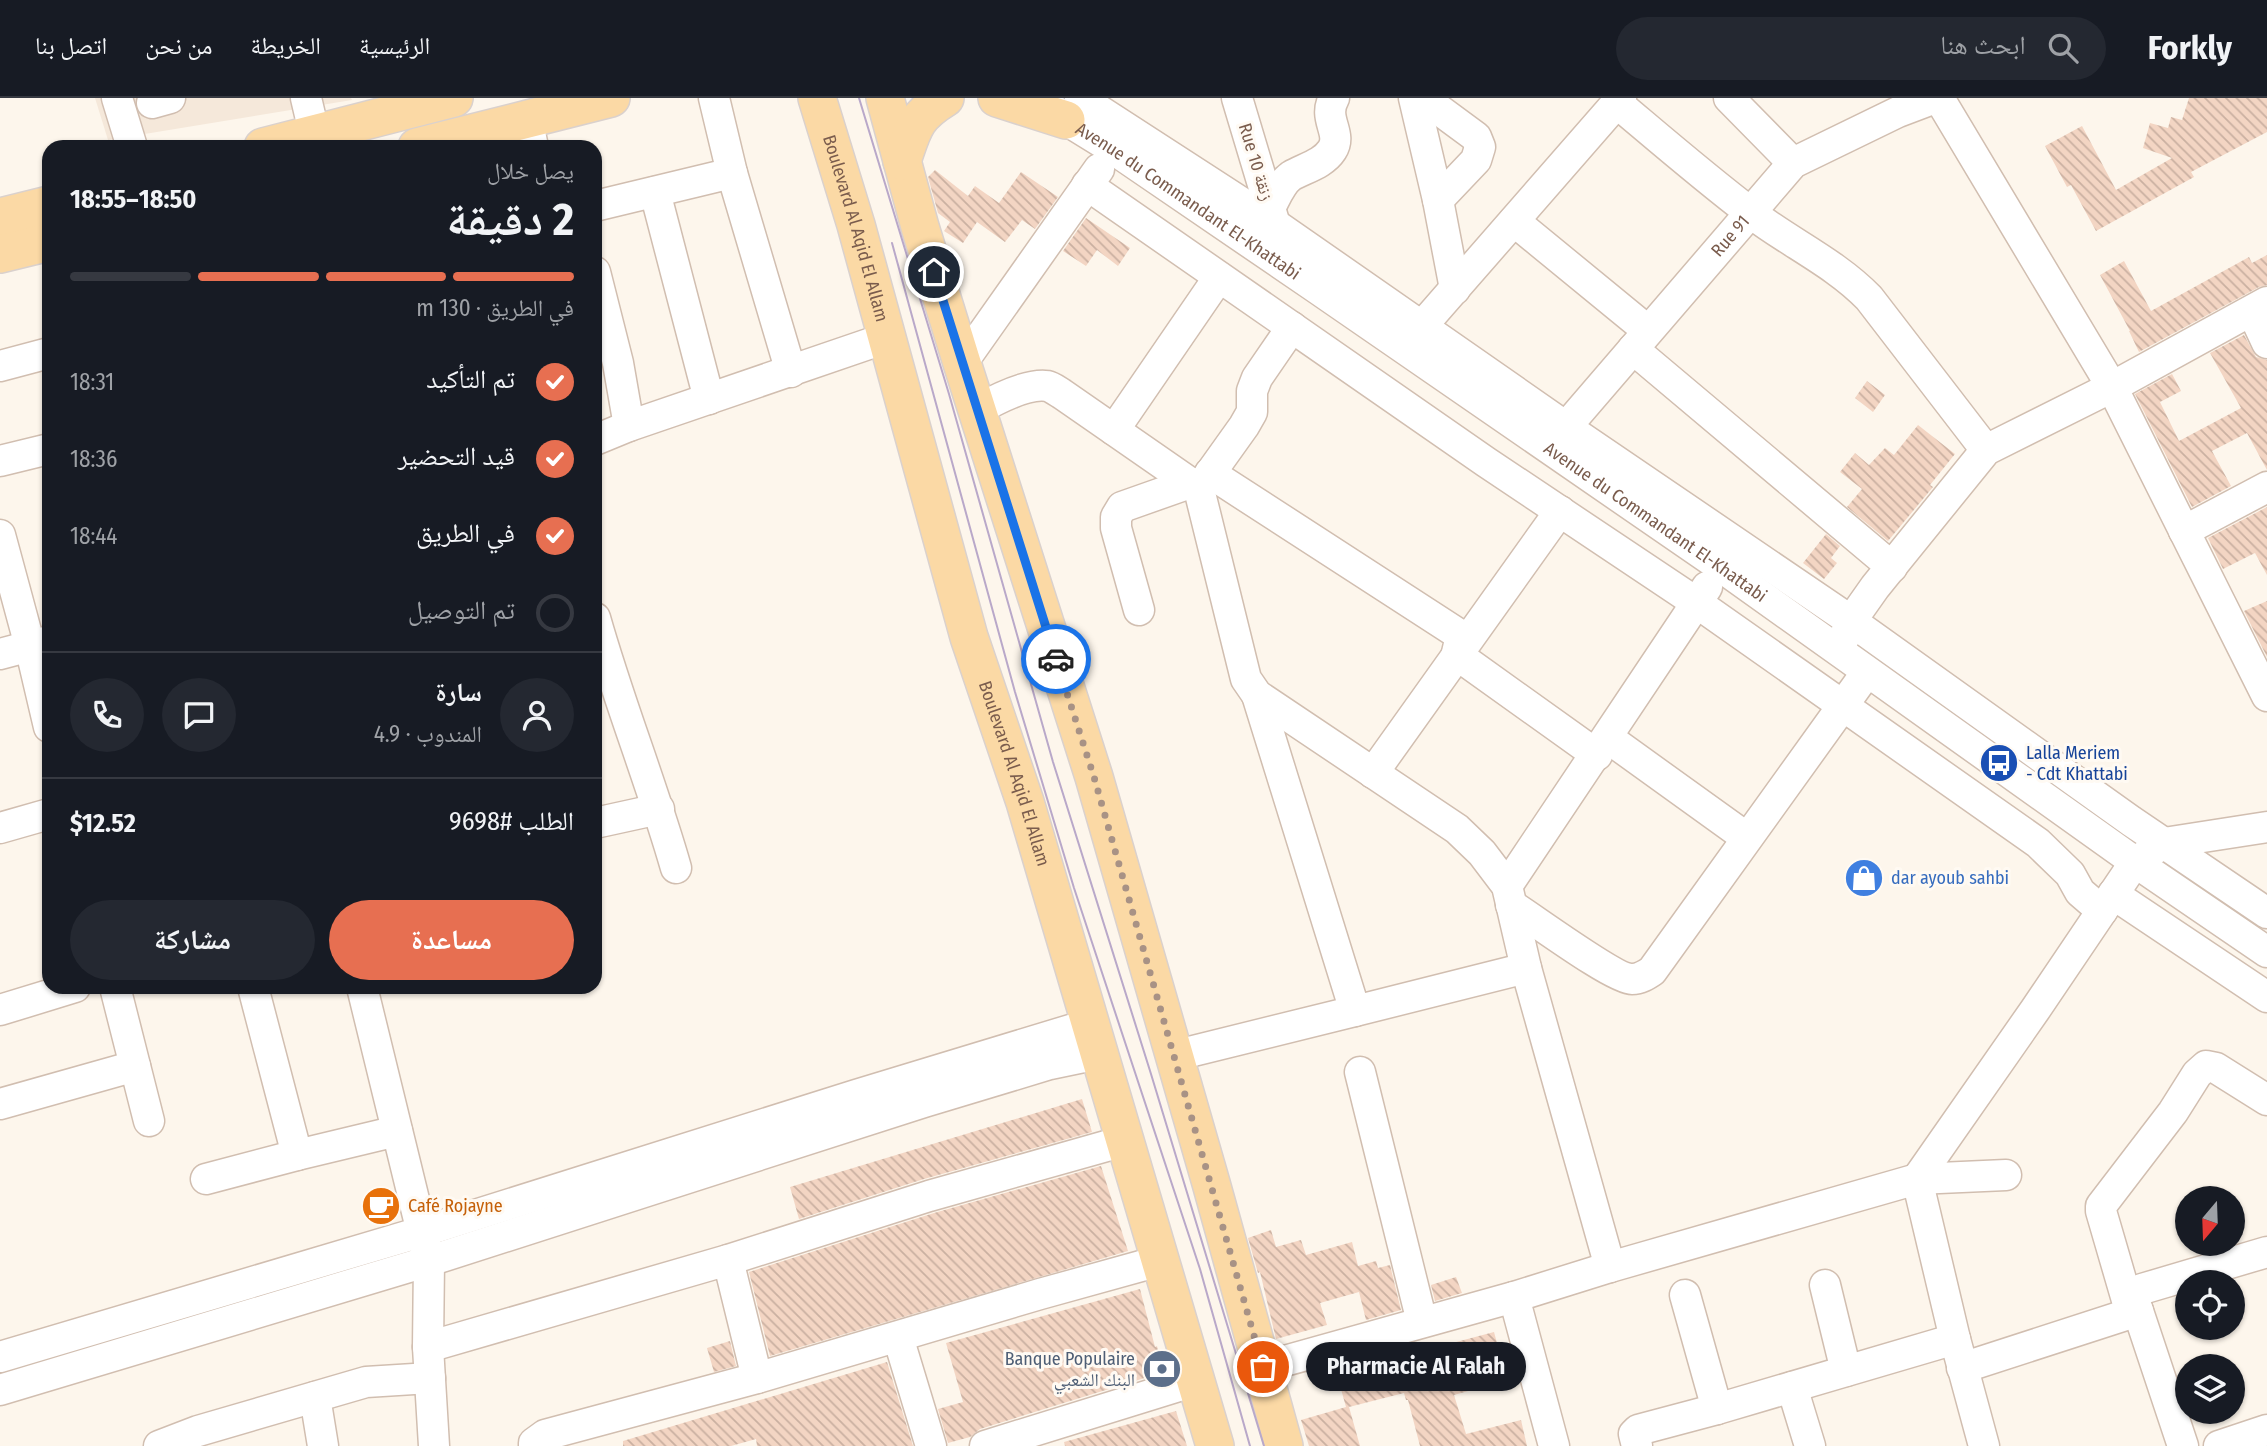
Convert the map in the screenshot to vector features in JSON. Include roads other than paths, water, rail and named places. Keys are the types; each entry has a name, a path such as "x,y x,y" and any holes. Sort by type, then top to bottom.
{"main road":[{"path":"273,140 310,115 454,98"},
{"path":"474,140 530,133 611,98"},
{"name":"Boulevard Al Aqid El Allam","path":"817,98 856,225 969,637 1025,802 1158,1261 1215,1446"},
{"path":"885,98 962,363 1094,777 1284,1446"},
{"path":"902,161 913,127 922,113 945,98"},
{"path":"997,98 1062,105"},
{"path":"0,217 42,207"},
{"path":"0,254 42,244"}],"street":[{"path":"117,98 130,140"},
{"path":"713,98 790,372"},
{"name":"Rue 10 زنقة","path":"1237,98 1273,216"},
{"path":"1273,216 1280,189 1289,178 1330,154 1335,145 1336,137 1328,112 1334,98"},
{"path":"1414,98 1455,289"},
{"path":"1423,98 1476,137 1480,148 1476,160 1438,200"},
{"path":"1729,98 1793,163"},
{"path":"1937,98 2112,387 2264,683"},
{"name":"Rue 91","path":"1566,427 1793,163 1896,105 1937,98"},
{"path":"1422,326 1619,101 1750,213 1796,246 1850,278 1869,298 1986,450"},
{"name":"Avenue du Commandant El-Khattabi","path":"1062,105 1112,149 1721,567 2135,862 2267,952"},
{"name":"Avenue du Commandant El-Khattabi","path":"1062,105 1273,216 1422,326 1566,427 1851,621 2026,747 2267,912"},
{"path":"962,363 1112,149"},
{"path":"602,204 732,173"},
{"path":"1087,186 1697,603 2038,843 2070,874 2080,892 2091,904 2108,902 2267,997"},
{"path":"655,191 709,399"},
{"path":"1514,221 1640,340 1892,566"},
{"path":"1114,430 1219,276"},
{"path":"1839,651 1851,621 1986,450 2112,387 2259,307 2267,343"},
{"path":"1139,610 1116,528 1116,517 1122,507 1199,482 1252,412 1252,391 1257,378 1292,327"},
{"path":"602,328 607,367 629,426"},
{"path":"602,437 886,338"},
{"path":"0,366 42,356"},
{"path":"977,410 994,400 1032,387 1048,386 1199,482 1457,633 1460,640 1456,657"},
{"path":"0,461 42,451"},
{"path":"1199,482 1246,679 1256,695 1355,1011"},
{"path":"2184,531 2267,487"},
{"path":"1373,774 1560,511"},
{"path":"0,535 40,644 42,662"},
{"path":"1509,896 1602,746 1721,567"},
{"path":"0,654 40,644"},
{"path":"1456,657 1747,838"},
{"path":"1509,896 1613,973 1633,979 1643,977 1652,971 1867,672"},
{"path":"603,675 659,809 677,868"},
{"path":"1256,695 1457,828 1482,853 1509,896 1526,968 1610,1267"},
{"path":"602,822 659,809"},
{"path":"0,828 42,816"},
{"path":"1984,1446 1962,1368 1917,1179 2135,862 2164,843 2267,827"},
{"path":"1173,1056 1526,968"},
{"path":"0,1010 52,994"},
{"path":"116,994 149,1121"},
{"path":"255,994 297,1155"},
{"path":"364,994 429,1262 428,1348 434,1446"},
{"path":"0,1357 421,1232 856,1095 1094,1039"},
{"path":"0,1390 429,1262 1050,1064 1094,1039"},
{"path":"0,1104 135,1066"},
{"path":"2183,1446 2134,1312 2101,1206 2173,1112 2197,1074 2206,1066 2216,1068 2267,1100"},
{"path":"1360,1072 1422,1322"},
{"path":"206,1179 397,1131"},
{"path":"428,1348 728,1260 929,1196 1124,1141"},
{"path":"1263,1367 1917,1179 2006,1175"},
{"path":"2134,1312 2136,1293 2142,1289 2267,1253"},
{"path":"728,1260 757,1378"},
{"path":"534,1446 534,1443 545,1435 757,1378 1158,1261"},
{"path":"1825,1285 1846,1371"},
{"path":"1685,1295 1717,1409"},
{"path":"1514,1297 1554,1446"},
{"path":"1962,1368 2134,1312"},
{"path":"898,1337 931,1446"},
{"path":"1637,1446 1634,1434 1638,1430 1955,1339"},
{"path":"159,1446 201,1439 315,1396 366,1382 430,1378"},
{"path":"985,1446 1062,1435 1195,1381"},
{"path":"1793,1387 1810,1446"},
{"path":"315,1396 323,1446"},
{"path":"2219,1446 2267,1430"}],"tram line":[{"path":"859,98 949,394 1053,762 1264,1446"},
{"path":"892,243 1015,692 1074,888 1200,1269 1250,1446"}],"place":[{"name":"Lalla Meriem - Cdt Khattabi","path":"1999,763"},
{"name":"dar ayoub sahbi","path":"1864,878"},
{"name":"Café Rojayne","path":"381,1206"},
{"name":"Pharmacie Al Falah","path":"1263,1367"},
{"name":"Banque Populaire البنك الشعبي","path":"1162,1369"}]}
